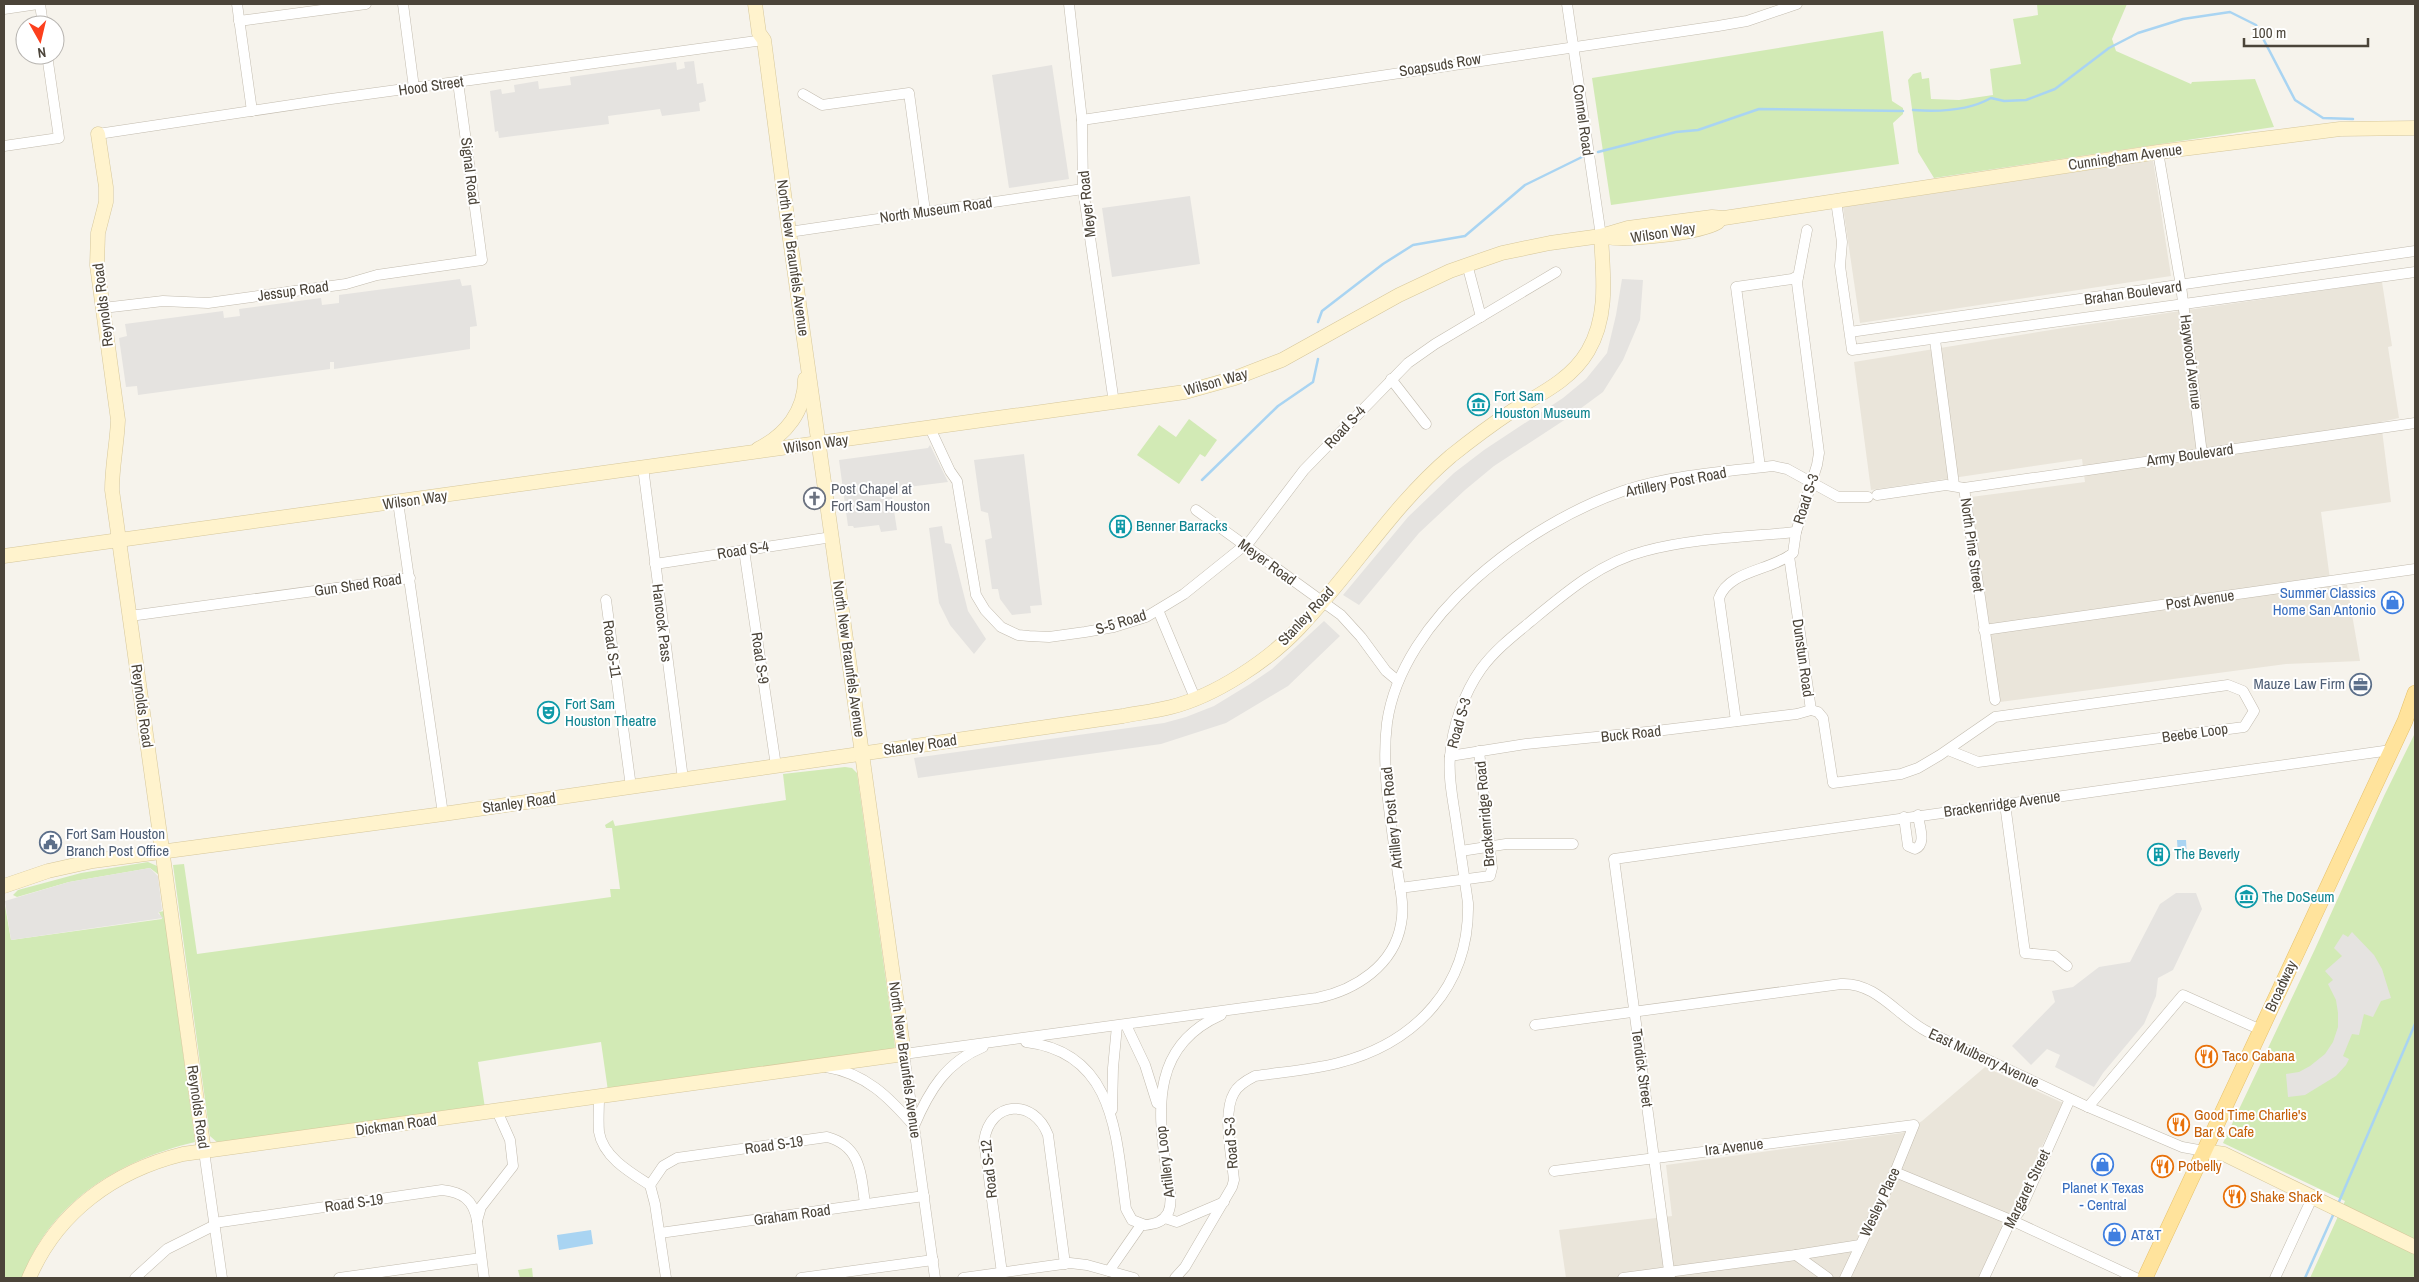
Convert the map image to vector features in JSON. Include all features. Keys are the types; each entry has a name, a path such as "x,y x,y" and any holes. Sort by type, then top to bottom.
{"main road":[{"name":"Broadway","path":"2145,1278 2414,702"}],"street":[{"path":"4,8 39,4"},
{"path":"237,4 252,111"},
{"path":"239,21 366,4"},
{"path":"403,4 414,88"},
{"name":"North New Braunfels Avenue","path":"755,4 759,33 764,40 804,344 935,1278"},
{"name":"North New Braunfels Avenue","path":"764,4 768,33 764,40"},
{"name":"Meyer Road","path":"1069,4 1082,120 1083,189 1114,403"},
{"name":"Connel Road","path":"1567,4 1601,236"},
{"name":"Soapsuds Row","path":"1082,120 1573,45 1747,21 1797,4"},
{"name":"Hood Street","path":"98,134 764,40"},
{"path":"4,146 59,138 48,65"},
{"name":"Signal Road","path":"458,82 482,260"},
{"path":"803,94 822,105 908,93 925,211"},
{"name":"Cunningham Avenue","path":"1836,201 2158,152 2340,128 2415,128"},
{"name":"Reynolds Road","path":"98,134 106,187 97,250 118,420 117,443 112,465 112,490 222,1278"},
{"name":"Haywood Avenue","path":"2158,152 2181,286 2202,454"},
{"name":"North Museum Road","path":"789,232 1083,189"},
{"path":"1836,201 1842,242 1840,266 1850,332"},
{"name":"Wilson Way","path":"4,556 1185,392 1235,378 1282,360 1399,295 1467,264 1502,253 1550,242 1601,236 1651,224 1712,217 1724,218 1836,201"},
{"name":"Road S-3","path":"1175,1278 1186,1267 1232,1188 1234,1180 1228,1113 1234,1094 1244,1082 1255,1076 1338,1063 1370,1052 1414,1026 1438,1002 1456,970 1462,953 1468,924 1461,851 1450,778 1450,756 1463,705 1470,687 1482,668 1501,646 1580,582 1621,559 1646,550 1699,542 1796,532 1817,465 1819,444 1797,283 1807,230"},
{"name":"Stanley Road","path":"4,886 48,871 93,861 443,814 1152,712 1173,707 1196,698 1247,670 1298,629 1424,480 1488,427 1562,380 1582,361 1597,330 1603,308 1604,286 1601,236"},
{"name":"Brahan Boulevard","path":"2415,251 1850,332 1852,350 2415,272"},
{"name":"Jessup Road","path":"103,308 163,301 208,303 346,284 377,275 482,260"},
{"path":"1467,264 1480,317"},
{"name":"Road S-4","path":"1158,610 1184,594 1245,546 1304,470 1391,379 1435,344 1556,272"},
{"path":"1760,467 1736,287 1792,280 1798,276"},
{"name":"North Pine Street","path":"1935,340 1995,700"},
{"path":"750,452 771,442 783,433 800,407 804,384 804,344"},
{"path":"1391,379 1426,424"},
{"name":"Army Boulevard","path":"1959,486 2202,454 2415,423"},
{"name":"S-5 Road","path":"930,428 956,480 976,594 985,610 995,621 1018,635 1048,637 1085,632 1131,622 1158,610 1196,698"},
{"name":"Artillery Post Road","path":"904,1054 1328,996 1349,988 1364,979 1383,962 1397,939 1402,916 1385,774 1387,724 1398,682 1425,634 1452,601 1469,584 1518,546 1556,521 1588,504 1630,489 1678,479 1760,467 1773,466 1787,469 1838,497 1873,496 1959,486"},
{"name":"Hancock Pass","path":"643,467 683,779"},
{"path":"398,502 410,578"},
{"name":"Meyer Road","path":"1196,510 1346,620 1386,671 1398,682"},
{"name":"Dunstun Road","path":"1796,532 1793,553 1789,556 1811,710 1818,712 1823,718 1834,783 1901,774 1924,765 1948,750"},
{"name":"Road S-4","path":"655,564 832,537"},
{"name":"Road S-9","path":"744,550 776,766"},
{"path":"1736,721 1719,598 1722,588 1732,580 1779,563 1789,556"},
{"name":"Post Avenue","path":"1984,630 2415,569"},
{"name":"Gun Shed Road","path":"130,616 410,578 443,814"},
{"name":"Road S-11","path":"606,600 631,787"},
{"name":"Beebe Loop","path":"2228,685 2242,692 2254,711 2244,727 1978,762 1948,750 1995,717 2228,685"},
{"name":"Buck Road","path":"1450,756 1526,744 1656,732 1797,714 1811,710"},
{"name":"Brackenridge Avenue","path":"1614,858 2391,750"},
{"name":"Brackenridge Road","path":"1400,888 1490,876 1492,868 1479,751"},
{"path":"2005,804 2026,953 2055,956 2067,966"},
{"path":"1904,817 1908,846 1915,849 1922,842 1918,815"},
{"path":"1461,851 1506,844 1573,844"},
{"name":"Tendick Street","path":"1614,858 1670,1275"},
{"name":"East Mulberry Avenue","path":"1535,1025 1841,984 1861,985 1888,1001 1918,1027 2070,1099 2182,1147 2224,1154 2415,1247"},
{"path":"2088,1107 2183,996 2261,1030"},
{"name":"Artillery Loop","path":"1141,1225 1150,1225 1165,1218 1169,1211 1171,1197 1160,1117 1161,1091 1172,1060 1183,1043 1199,1028 1231,1010"},
{"path":"1109,1271 1141,1225 1132,1220 1126,1209 1112,1116 1113,1068 1122,1025"},
{"path":"1122,1025 1154,1088 1160,1117"},
{"path":"1012,1040 1039,1044 1068,1056 1084,1068 1097,1084 1112,1116"},
{"name":"Artillery Post Road","path":"914,1126 930,1090 942,1074 966,1055 996,1042"},
{"name":"Dickman Road","path":"29,1278 44,1249 57,1231 81,1205 104,1187 142,1166 183,1154 904,1054"},
{"name":"Dickman Road","path":"812,1067 838,1070 863,1079 884,1093 914,1126"},
{"path":"599,1096 599,1133 604,1146 621,1165 650,1185 660,1233 666,1278"},
{"name":"Margaret Street","path":"1984,1278 2011,1220 2019,1212 2024,1202 2070,1099"},
{"name":"Road S-12","path":"1001,1275 984,1141 985,1130 993,1117 1011,1109 1030,1111 1043,1123 1048,1135 1065,1264"},
{"path":"484,1278 477,1221 481,1207 513,1166 510,1140 497,1111"},
{"name":"Ira Avenue","path":"1554,1172 1654,1157 1914,1125"},
{"name":"Wesley Place","path":"1845,1278 1895,1172 1914,1125"},
{"name":"Road S-19","path":"650,1185 663,1166 677,1158 827,1137 840,1141 853,1152 858,1165 865,1204"},
{"path":"1895,1172 2011,1220 2136,1278"},
{"name":"Road S-19","path":"135,1278 167,1249 215,1224 442,1190 456,1191 468,1200 475,1210 477,1221"},
{"name":"Graham Road","path":"660,1233 924,1196"},
{"path":"2275,1278 2319,1199"},
{"path":"1165,1218 1177,1222 1224,1202"},
{"path":"1622,1278 1670,1275 1860,1245"},
{"path":"1796,1254 1828,1278"},
{"path":"339,1278 481,1258"},
{"path":"801,1278 933,1260"},
{"path":"963,1278 1001,1275 1065,1264 1087,1265 1134,1278"}],"shaded area":[{"path":"694,61 697,84 703,83 706,101 699,103 700,111 662,116 660,109 608,116 609,124 499,138 498,131 495,132 490,91 501,89 502,94 515,92 514,85 538,81 539,89 571,85 570,77 676,62 677,70 685,68 684,62"},
{"path":"1052,65 1069,179 1009,188 992,75"},
{"path":"2153,160 2171,276 1860,323 1843,207"},
{"path":"1190,196 1200,264 1112,277 1102,208"},
{"path":"460,279 462,286 471,285 477,326 470,327 470,349 334,369 334,362 330,362 330,369 138,395 137,386 126,387 119,338 127,336 125,324 223,311 224,318 240,316 239,309 321,298 322,305 339,303 339,295"},
{"path":"1622,279 1643,280 1640,320 1623,360 1603,392 1569,417 1494,466 1465,490 1419,533 1359,605 1343,595 1408,517 1454,473 1484,450 1563,398 1586,379 1607,353"},
{"path":"2382,282 2392,346 2388,347 2399,418 2381,422 2391,502 2321,512 2331,587 2347,585 2360,661 2286,664 2000,702 1971,497 2085,482 2082,459 1871,490 1854,362 2063,328"},
{"path":"930,445 948,482 886,491 886,497 892,497 897,530 881,532 879,525 854,528 853,526 848,526 839,460 928,448"},
{"path":"1024,454 1042,605 1030,606 1031,613 1012,615 1000,599 998,589 992,589 985,540 992,538 988,513 981,511 974,460"},
{"path":"942,526 945,543 951,544 968,611 986,639 974,654 950,625 939,603 929,528"},
{"path":"1324,621 1340,636 1288,686 1226,723 1161,744 918,778 914,758 1164,723 1186,717 1214,706 1272,669"},
{"path":"150,868 158,876 162,910 158,913 163,918 11,940 5,901 69,882"},
{"path":"2176,893 2196,893 2202,909 2173,970 2158,978 2156,996 2144,1024 2103,1073 2094,1087 2055,1067 2060,1055 2047,1049 2031,1065 2012,1046 2055,1002 2052,991 2073,987 2099,967 2130,962 2160,904"},
{"path":"2352,932 2374,955 2382,969 2391,998 2381,1001 2373,1017 2364,1014 2359,1035 2352,1034 2343,1056 2349,1059 2336,1076 2305,1095 2288,1097 2286,1074 2299,1072 2310,1066 2325,1054 2333,1042 2338,1027 2338,1013 2336,1000 2328,984 2333,980 2325,971 2342,956 2334,948 2343,934 2348,937"},
{"path":"1985,1067 2063,1103 1978,1278 1566,1278 1559,1230 1672,1216 1666,1165 1902,1133 1922,1121"}],"green space":[{"path":"2037,4 2127,4 2112,39 2116,51 2191,84 2192,82 2255,79 2274,127 1934,178 1918,152 1908,80 1913,74 1921,72 1922,79 1929,78 1931,99 1959,100 1993,95 1990,69 2021,64 2013,19 2038,15"},
{"path":"1883,31 1892,101 1903,108 1903,114 1893,123 1899,164 1611,205 1592,78"},
{"path":"1189,419 1217,440 1205,457 1200,454 1179,484 1137,455 1159,425 1176,437"},
{"path":"2415,733 2415,1278 2310,1278 2345,1201 2223,1143"},
{"path":"845,767 852,768 857,773 894,1049 608,1091 601,1042 478,1062 485,1108 219,1144 210,1136 173,865 184,864 197,954 611,897 610,889 620,889 612,828 606,828 605,825 613,820 615,826 786,800 783,774"},
{"path":"148,862 157,866 159,875 150,868 69,882 17,897 13,895 18,890 81,873"},
{"path":"4,900 11,940 162,919 159,912 164,911 195,1142 140,1160 90,1188 69,1206 50,1227 34,1251 22,1278 4,1278"},
{"path":"532,1268 533,1278 520,1278 518,1270"}],"water":[{"path":"2177,840 2186,840 2187,858 2178,857"},
{"path":"591,1230 593,1244 559,1250 557,1235"}],"waterway":[{"path":"1913,110 1953,110 1973,106 1991,98 2004,101 2026,100 2055,89 2109,48 2138,33 2183,19 2230,12 2256,25 2295,100 2323,118 2353,119"},
{"path":"1598,152 1676,132 1698,130 1759,109 1903,111"},
{"path":"1318,322 1322,311 1383,264 1413,245 1465,236 1525,185 1584,156"},
{"path":"1202,480 1278,406 1313,382 1318,359"},
{"path":"2338,1204 2415,1024"},
{"path":"2305,1278 2334,1213"}],"place":[{"name":"Fort Sam Houston Museum","path":"1478,405"},
{"name":"Post Chapel at Fort Sam Houston","path":"815,498"},
{"name":"Benner Barracks","path":"1120,526"},
{"name":"Summer Classics Home San Antonio","path":"2392,602"},
{"name":"Mauze Law Firm","path":"2361,684"},
{"name":"Fort Sam Houston Theatre","path":"549,713"},
{"name":"Fort Sam Houston Branch Post Office","path":"50,843"},
{"name":"The Beverly","path":"2158,854"},
{"name":"The DoSeum","path":"2246,897"},
{"name":"Taco Cabana","path":"2206,1056"},
{"name":"Good Time Charlie's Bar & Cafe","path":"2178,1124"},
{"name":"Planet K Texas - Central","path":"2103,1165"},
{"name":"Potbelly","path":"2162,1166"},
{"name":"Shake Shack","path":"2234,1197"},
{"name":"AT&T","path":"2115,1235"}]}
